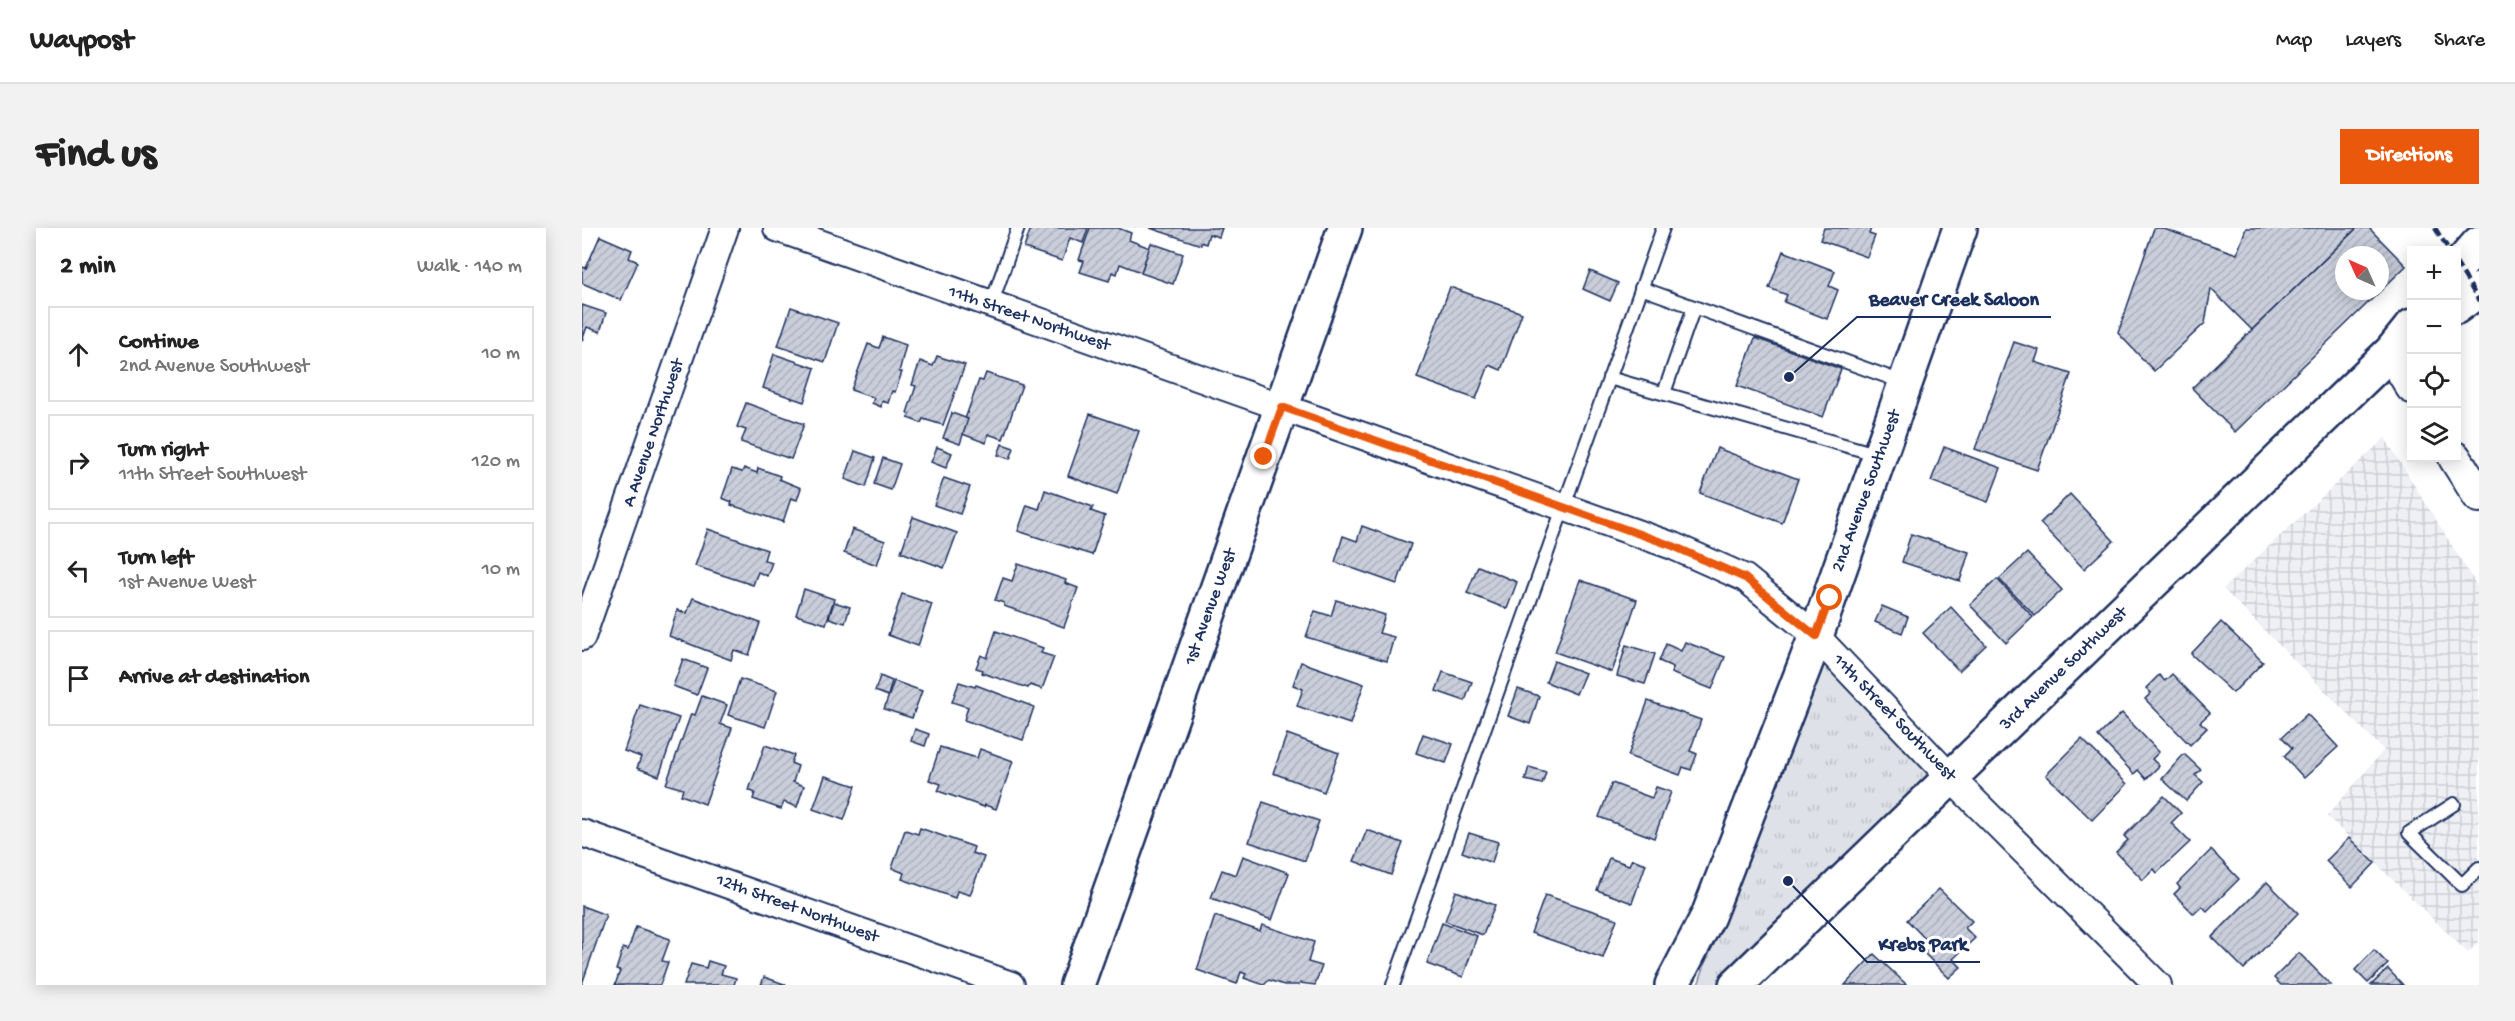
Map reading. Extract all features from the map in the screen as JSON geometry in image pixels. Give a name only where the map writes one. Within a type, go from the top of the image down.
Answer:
[{"type":"main road","name":"1st Avenue West","points":[[1077,985],[1345,228]]},
{"type":"main road","name":"2nd Avenue Southwest","points":[[1672,985],[1708,916],[1816,636],[1960,228]]},
{"type":"main road","points":[[2461,264],[2479,243]]},
{"type":"main road","points":[[2461,303],[2479,290]]},
{"type":"main road","name":"3rd Avenue Southwest","points":[[1736,985],[2401,345]]},
{"type":"street","name":"A Avenue Northwest","points":[[582,637],[726,228]]},
{"type":"street","name":"11th Street Northwest","points":[[777,228],[1282,407]]},
{"type":"street","points":[[2401,345],[2407,368]]},
{"type":"street","name":"11th Street Southwest","points":[[1282,407],[1673,546],[1745,578],[1816,636],[1951,778],[2158,985]]},
{"type":"street","points":[[2458,462],[2479,496]]},
{"type":"street","name":"12th Street Northwest","points":[[582,833],[1011,985]]},
{"type":"lane","points":[[991,305],[1018,228]]},
{"type":"lane","points":[[1393,985],[1663,228]]},
{"type":"lane","points":[[1641,288],[1906,383]]},
{"type":"lane","points":[[1664,393],[1694,307]]},
{"type":"lane","points":[[1609,378],[1880,456]]},
{"type":"lane","points":[[2454,804],[2409,833],[2462,885],[2479,868]]},
{"type":"shaded area","points":[[2385,438],[2479,589],[2479,941],[2468,953],[2327,816],[2384,750],[2223,589]]},
{"type":"green space","points":[[1816,636],[1951,778],[1736,985],[1698,985]]},
{"type":"building","points":[[1031,228],[1088,228],[1083,243],[1070,238],[1062,261],[1024,248]]},
{"type":"building","points":[[1090,228],[1118,228],[1131,233],[1129,240],[1150,248],[1141,272],[1120,264],[1117,274],[1112,272],[1109,281],[1080,272],[1084,261],[1079,260]]},
{"type":"building","points":[[1150,228],[1222,228],[1219,237],[1209,234],[1206,244],[1201,242],[1201,245]]},
{"type":"building","points":[[1824,228],[1871,228],[1869,234],[1875,236],[1867,257],[1820,240]]},
{"type":"building","points":[[2154,228],[2161,228],[2237,254],[2246,228],[2357,228],[2338,246],[2335,246],[2335,249],[2252,330],[2211,289],[2205,323],[2154,371],[2118,333]]},
{"type":"building","points":[[2357,228],[2369,228],[2387,246],[2338,246]]},
{"type":"building","points":[[600,236],[632,250],[629,258],[638,262],[621,300],[582,283],[582,267],[586,268]]},
{"type":"building","points":[[1151,243],[1183,254],[1173,284],[1141,273]]},
{"type":"building","points":[[2335,249],[2335,300],[2371,300],[2235,432],[2192,388]]},
{"type":"building","points":[[2389,249],[2406,266],[2389,283]]},
{"type":"building","points":[[1783,251],[1835,271],[1829,286],[1838,290],[1827,319],[1784,302],[1787,295],[1769,288]]},
{"type":"building","points":[[1590,271],[1618,283],[1610,301],[1583,289]]},
{"type":"building","points":[[1450,287],[1522,313],[1501,370],[1489,365],[1476,399],[1417,378]]},
{"type":"building","points":[[582,305],[606,313],[600,332],[587,327],[582,341]]},
{"type":"building","points":[[791,307],[838,323],[825,362],[778,346]]},
{"type":"building","points":[[883,337],[906,345],[899,372],[902,372],[895,392],[892,391],[888,403],[882,401],[881,407],[872,403],[874,398],[851,390],[868,344],[879,348]]},
{"type":"building","points":[[1755,338],[1841,369],[1823,417],[1737,386]]},
{"type":"building","points":[[2014,342],[2039,350],[2035,362],[2071,374],[2037,470],[1975,449]]},
{"type":"building","points":[[774,354],[815,368],[804,402],[763,388]]},
{"type":"building","points":[[937,356],[965,365],[943,425],[923,419],[921,423],[908,418],[910,414],[907,413],[916,386],[912,385],[920,361],[933,366]]},
{"type":"building","points":[[986,373],[1022,385],[1003,439],[988,434],[986,443],[960,433],[979,380],[983,381]]},
{"type":"building","points":[[746,403],[804,424],[791,459],[741,442],[746,430],[737,427]]},
{"type":"building","points":[[952,413],[968,419],[960,444],[943,438]]},
{"type":"building","points":[[1090,414],[1139,431],[1117,494],[1068,476]]},
{"type":"building","points":[[1002,444],[1014,448],[1010,459],[998,455]]},
{"type":"building","points":[[937,447],[952,453],[946,468],[931,462]]},
{"type":"building","points":[[1944,447],[2001,468],[1988,502],[1931,481]]},
{"type":"building","points":[[1717,448],[1798,479],[1782,523],[1700,493]]},
{"type":"building","points":[[855,451],[875,458],[866,487],[845,479]]},
{"type":"building","points":[[883,458],[900,464],[891,490],[874,484]]},
{"type":"building","points":[[744,468],[757,473],[758,468],[780,476],[779,479],[801,488],[797,500],[791,498],[783,522],[731,505],[732,502],[722,498],[732,469],[742,472]]},
{"type":"building","points":[[944,478],[970,487],[960,514],[934,505]]},
{"type":"building","points":[[1045,490],[1093,507],[1091,511],[1105,516],[1092,555],[1018,531],[1027,505],[1039,509]]},
{"type":"building","points":[[2070,494],[2114,541],[2084,569],[2040,523]]},
{"type":"building","points":[[913,517],[957,533],[944,568],[901,552]]},
{"type":"building","points":[[1362,526],[1411,544],[1397,584],[1335,562],[1343,536],[1357,541]]},
{"type":"building","points":[[708,529],[767,550],[764,560],[772,562],[767,576],[758,572],[753,585],[695,566]]},
{"type":"building","points":[[852,529],[885,541],[877,565],[844,553]]},
{"type":"building","points":[[1911,534],[1969,552],[1960,581],[1902,562]]},
{"type":"building","points":[[2027,553],[2062,590],[2035,616],[1999,579]]},
{"type":"building","points":[[1018,564],[1066,580],[1065,583],[1078,588],[1064,627],[1004,606],[1004,603],[995,600],[1003,578],[1012,581]]},
{"type":"building","points":[[1478,566],[1517,582],[1507,609],[1467,593]]},
{"type":"building","points":[[1997,579],[2033,617],[2006,643],[1970,605]]},
{"type":"building","points":[[1580,580],[1637,600],[1612,672],[1555,652]]},
{"type":"building","points":[[804,589],[834,599],[826,624],[796,615]]},
{"type":"building","points":[[902,594],[932,604],[918,646],[888,635]]},
{"type":"building","points":[[693,598],[760,623],[749,655],[734,650],[731,660],[669,636],[677,610],[687,613]]},
{"type":"building","points":[[1336,600],[1385,615],[1379,633],[1394,637],[1387,661],[1306,637],[1315,611],[1331,616]]},
{"type":"building","points":[[834,602],[850,607],[845,623],[829,618]]},
{"type":"building","points":[[1882,606],[1908,617],[1902,633],[1875,622]]},
{"type":"building","points":[[1951,607],[1986,645],[1959,671],[1923,633]]},
{"type":"building","points":[[2221,622],[2263,662],[2233,693],[2191,654]]},
{"type":"building","points":[[996,631],[1043,648],[1041,653],[1054,657],[1042,689],[1030,685],[1028,688],[982,673],[983,670],[976,668],[981,655],[987,658]]},
{"type":"building","points":[[1685,642],[1725,657],[1712,689],[1671,673],[1673,667],[1659,661],[1666,644],[1681,651]]},
{"type":"building","points":[[1626,645],[1655,654],[1645,684],[1617,676]]},
{"type":"building","points":[[683,659],[707,668],[697,695],[673,686]]},
{"type":"building","points":[[1554,661],[1585,673],[1576,694],[1546,682]]},
{"type":"building","points":[[1301,662],[1364,684],[1350,724],[1297,706],[1303,689],[1293,685]]},
{"type":"building","points":[[1443,672],[1472,682],[1465,701],[1436,691]]},
{"type":"building","points":[[2172,674],[2210,713],[2200,722],[2207,728],[2190,745],[2145,699],[2151,693],[2146,688],[2159,675],[2165,681]]},
{"type":"building","points":[[880,676],[892,681],[888,696],[875,691]]},
{"type":"building","points":[[740,679],[777,691],[765,727],[728,715]]},
{"type":"building","points":[[894,681],[922,691],[912,718],[884,709]]},
{"type":"building","points":[[959,682],[975,687],[976,685],[1034,707],[1023,740],[964,720],[968,707],[952,702]]},
{"type":"building","points":[[1518,689],[1539,696],[1530,724],[1508,716]]},
{"type":"building","points":[[702,696],[727,705],[720,724],[732,728],[705,804],[681,795],[683,789],[666,784],[691,714],[695,715]]},
{"type":"building","points":[[1648,701],[1701,720],[1690,751],[1697,754],[1691,770],[1683,767],[1680,775],[1628,756]]},
{"type":"building","points":[[640,705],[679,718],[659,776],[637,768],[641,757],[624,751]]},
{"type":"building","points":[[2122,713],[2159,752],[2152,759],[2159,766],[2146,779],[2138,770],[2134,774],[2098,736]]},
{"type":"building","points":[[2307,714],[2338,747],[2304,778],[2284,756],[2292,748],[2282,737]]},
{"type":"building","points":[[915,729],[929,734],[925,746],[911,741]]},
{"type":"building","points":[[1287,734],[1339,753],[1324,792],[1273,773]]},
{"type":"building","points":[[1423,734],[1453,744],[1446,763],[1416,753]]},
{"type":"building","points":[[2082,739],[2127,784],[2092,820],[2046,775]]},
{"type":"building","points":[[765,745],[794,755],[791,763],[798,766],[793,782],[804,786],[797,807],[784,802],[781,809],[753,799],[755,793],[749,790]]},
{"type":"building","points":[[940,747],[977,758],[980,749],[1013,761],[996,809],[938,791],[941,784],[929,780]]},
{"type":"building","points":[[2184,754],[2201,770],[2195,775],[2203,782],[2186,801],[2162,779]]},
{"type":"building","points":[[1529,767],[1546,772],[1542,784],[1525,780]]},
{"type":"building","points":[[825,776],[856,786],[844,820],[813,809]]},
{"type":"building","points":[[1612,783],[1652,798],[1656,787],[1671,792],[1654,838],[1599,817]]},
{"type":"building","points":[[2164,796],[2181,813],[2171,823],[2190,842],[2157,873],[2154,869],[2143,880],[2116,852],[2128,840],[2124,836]]},
{"type":"building","points":[[1263,802],[1319,821],[1305,861],[1249,842]]},
{"type":"building","points":[[920,828],[974,847],[972,853],[984,857],[970,895],[957,891],[955,898],[902,879],[904,873],[892,868],[905,830],[918,834]]},
{"type":"building","points":[[1367,830],[1403,843],[1391,875],[1354,861]]},
{"type":"building","points":[[1469,833],[1498,842],[1492,863],[1462,852]]},
{"type":"building","points":[[2349,838],[2375,863],[2352,887],[2326,861]]},
{"type":"building","points":[[2211,850],[2239,879],[2207,911],[2202,906],[2194,914],[2174,894],[2180,888],[2177,884]]},
{"type":"building","points":[[1243,856],[1289,873],[1272,920],[1211,898],[1222,870],[1236,875]]},
{"type":"building","points":[[1609,858],[1629,865],[1632,859],[1646,864],[1632,903],[1597,890]]},
{"type":"building","points":[[2267,882],[2298,913],[2244,969],[2212,937]]},
{"type":"building","points":[[1939,889],[1972,921],[1965,928],[1975,938],[1953,959],[1961,967],[1949,978],[1924,953],[1932,946],[1907,920]]},
{"type":"building","points":[[1456,891],[1495,905],[1483,935],[1445,921]]},
{"type":"building","points":[[1545,895],[1617,919],[1603,958],[1531,933]]},
{"type":"building","points":[[582,906],[606,915],[582,984]]},
{"type":"building","points":[[1215,916],[1260,931],[1262,925],[1314,942],[1308,962],[1322,966],[1315,985],[1300,983],[1299,985],[1284,985],[1269,980],[1264,985],[1244,978],[1246,974],[1241,972],[1237,984],[1197,970]]},
{"type":"building","points":[[1442,923],[1477,936],[1463,977],[1427,964]]},
{"type":"building","points":[[636,927],[670,939],[662,961],[668,962],[660,985],[615,985],[620,971],[616,970],[623,948],[628,950]]},
{"type":"building","points":[[2374,950],[2388,964],[2368,983],[2355,970]]},
{"type":"building","points":[[2299,953],[2331,985],[2281,985],[2274,978]]},
{"type":"building","points":[[1874,954],[1907,985],[1845,985]]},
{"type":"building","points":[[708,961],[724,966],[721,974],[736,978],[734,985],[684,985],[691,964],[706,968]]},
{"type":"building","points":[[2388,969],[2403,985],[2371,985]]},
{"type":"building","points":[[764,977],[787,985],[761,985]]},
{"type":"railway","points":[[2435,228],[2446,246]]},
{"type":"railway","points":[[2461,270],[2479,301]]},
{"type":"place","name":"Beaver Creek Saloon","points":[[1789,377]]},
{"type":"place","name":"Krebs Park","points":[[1788,881]]},
{"type":"route","points":[[1264,457],[1282,407],[1673,546],[1745,578],[1816,636],[1830,598]]}]
